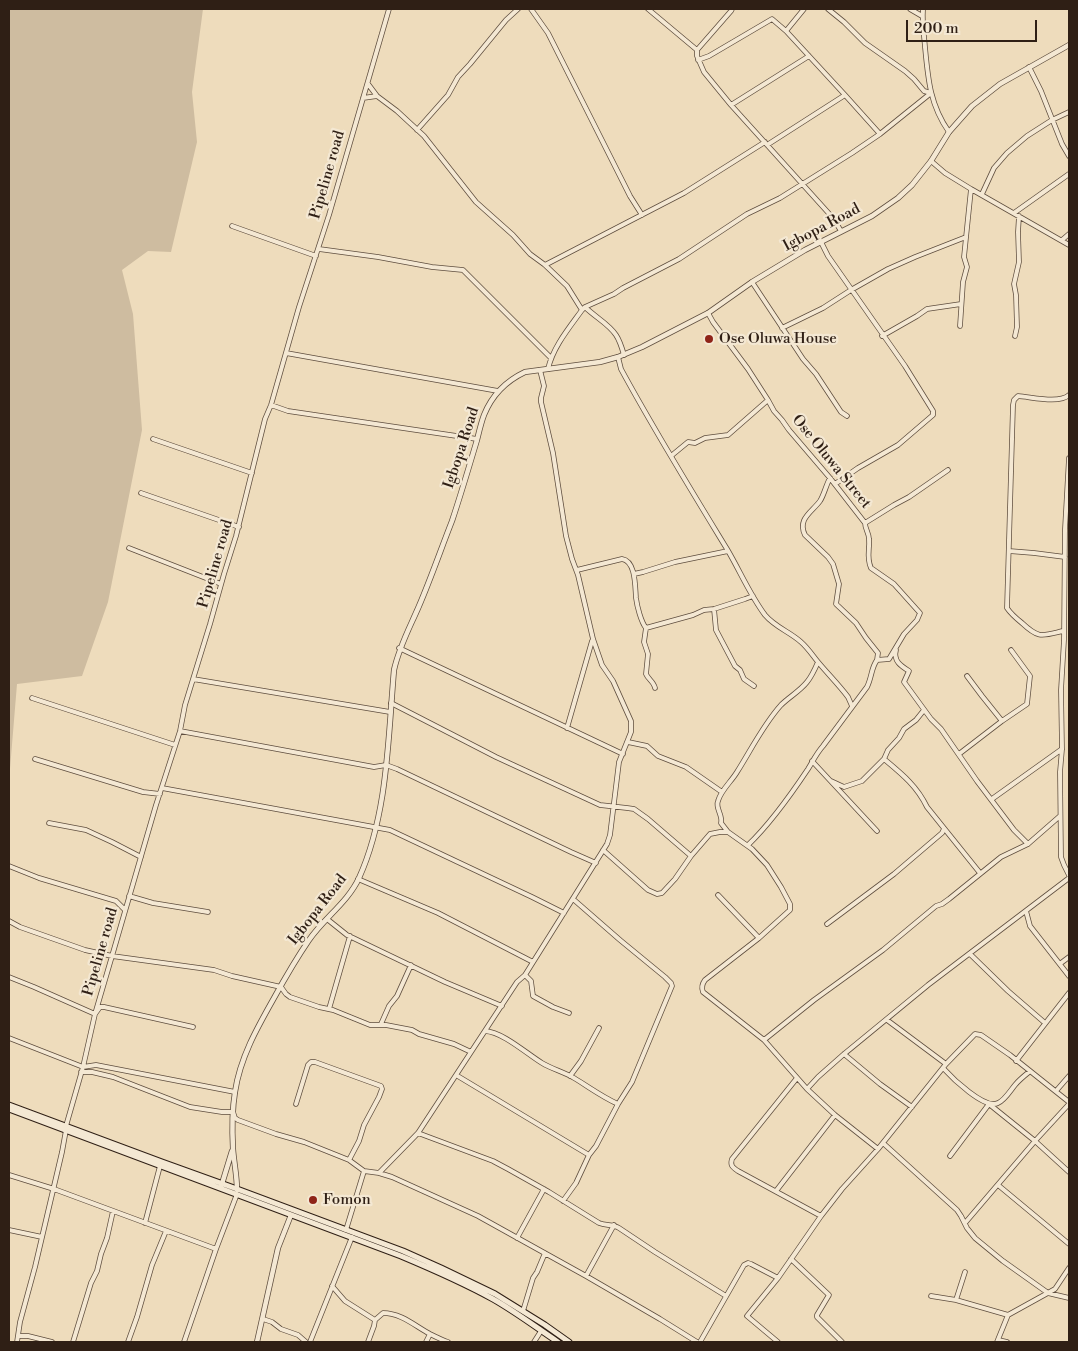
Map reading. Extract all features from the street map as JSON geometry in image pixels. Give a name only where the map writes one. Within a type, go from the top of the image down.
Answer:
[{"type":"main road","points":[[9,1105],[160,1166],[237,1191],[403,1251],[495,1294],[569,1342]]},
{"type":"main road","points":[[9,1109],[66,1128],[221,1186]]},
{"type":"main road","points":[[237,1191],[291,1215],[439,1272],[481,1293],[520,1316],[558,1342]]},
{"type":"street","name":"Pipeline road","points":[[17,1342],[20,1322],[54,1189],[66,1128],[95,1014],[180,731],[185,705],[238,527],[265,418],[271,405],[299,307],[319,249],[389,9]]},
{"type":"street","points":[[418,130],[448,95],[458,77],[506,20],[518,9]]},
{"type":"street","points":[[531,9],[548,32],[630,196],[642,215]]},
{"type":"street","points":[[648,9],[697,50]]},
{"type":"street","points":[[786,31],[804,9]]},
{"type":"street","points":[[828,9],[865,43],[905,71],[924,91],[931,93]]},
{"type":"street","points":[[910,9],[922,16]]},
{"type":"street","points":[[923,9],[922,16],[931,93],[940,118],[949,132]]},
{"type":"street","points":[[731,10],[697,50],[698,60],[704,72],[731,105],[802,183],[832,218],[840,231]]},
{"type":"street","points":[[698,60],[709,56],[772,19],[786,31],[880,134]]},
{"type":"street","name":"Igbopa Road","points":[[233,1148],[235,1092],[242,1061],[261,1022],[298,957],[308,942],[349,895],[370,850],[377,827],[386,765],[394,670],[399,648],[418,608],[449,527],[484,415],[494,396],[504,385],[525,372],[600,362],[642,347],[708,313],[752,282],[840,231],[872,216],[898,198],[918,177],[931,161],[949,132],[966,112],[991,90],[1069,45]]},
{"type":"street","points":[[731,105],[809,56]]},
{"type":"street","points":[[1029,67],[1069,156]]},
{"type":"street","points":[[368,84],[377,96],[418,130],[429,142],[476,202],[513,235],[530,254],[567,286],[584,309],[616,334],[624,354]]},
{"type":"street","points":[[548,369],[551,358],[565,333],[584,309],[679,259],[747,214],[780,198],[880,134],[931,93]]},
{"type":"street","points":[[545,265],[684,193],[845,95]]},
{"type":"street","points":[[363,98],[377,96]]},
{"type":"street","points":[[982,194],[994,168],[1001,158],[1027,136],[1069,112]]},
{"type":"street","points":[[931,161],[971,189],[1069,245]]},
{"type":"street","points":[[1014,213],[1069,174]]},
{"type":"street","points":[[960,326],[963,282],[967,267],[964,257],[971,189]]},
{"type":"street","points":[[1015,336],[1017,327],[1014,284],[1019,262],[1019,216]]},
{"type":"street","points":[[232,226],[316,256]]},
{"type":"street","points":[[1062,240],[1069,234]]},
{"type":"street","points":[[782,328],[823,308],[851,290],[915,256],[966,237]]},
{"type":"street","points":[[821,242],[828,256],[914,381],[934,415],[898,445],[835,484]]},
{"type":"street","points":[[319,249],[432,267],[463,270],[551,358]]},
{"type":"street","points":[[752,282],[840,412],[847,416]]},
{"type":"street","points":[[882,336],[926,309],[961,304]]},
{"type":"street","name":"Ose Oluwa Street","points":[[708,313],[788,430],[835,484],[865,523],[869,537],[868,552],[870,565],[894,584],[920,613],[896,648]]},
{"type":"street","points":[[286,354],[498,391]]},
{"type":"street","points":[[618,357],[625,376],[700,507],[766,616],[770,621],[792,634],[804,644],[848,697],[852,706]]},
{"type":"street","points":[[379,1173],[418,1133],[518,982],[525,975],[596,863],[610,835],[619,762],[631,732],[631,721],[613,681],[602,665],[593,639],[577,570],[566,536],[552,448],[541,402],[544,386],[540,370]]},
{"type":"street","points":[[1063,631],[1047,635],[1033,634],[1007,608],[1014,400],[1018,396],[1056,400],[1065,399],[1069,395]]},
{"type":"street","points":[[672,456],[688,442],[695,443],[705,438],[728,435],[768,400]]},
{"type":"street","points":[[271,405],[288,411],[477,440]]},
{"type":"street","points":[[153,439],[252,473]]},
{"type":"street","points":[[807,1090],[818,1077],[844,1054],[928,984],[970,954],[1069,876],[1060,856],[1060,772],[1062,749],[1061,690],[1067,640],[1063,631],[1066,557],[1065,529],[1069,458]]},
{"type":"street","points":[[865,523],[905,500],[948,470]]},
{"type":"street","points":[[748,845],[776,815],[816,754],[870,681],[874,664],[877,660],[878,653],[856,623],[836,604],[839,584],[833,564],[803,532],[804,521],[812,508],[820,500],[830,478]]},
{"type":"street","points":[[141,493],[238,527]]},
{"type":"street","points":[[129,548],[221,584]]},
{"type":"street","points":[[634,574],[675,562],[728,551]]},
{"type":"street","points":[[1009,551],[1066,557]]},
{"type":"street","points":[[577,570],[622,559],[626,559],[629,562],[634,574],[636,600],[642,622],[646,628],[644,642],[648,654],[646,674],[655,688]]},
{"type":"street","points":[[646,628],[753,596]]},
{"type":"street","points":[[714,609],[716,630],[744,679],[754,686]]},
{"type":"street","points":[[567,728],[593,639]]},
{"type":"street","points":[[399,648],[623,754]]},
{"type":"street","points":[[877,660],[889,659],[896,648]]},
{"type":"street","points":[[896,648],[895,657],[900,666],[909,670],[904,682],[906,686],[939,726],[1014,830],[1028,844]]},
{"type":"street","points":[[959,754],[1027,704],[1030,676],[1012,650]]},
{"type":"street","points":[[818,662],[812,676],[772,717],[736,775],[722,792],[717,805],[722,819],[722,826],[748,845],[767,865],[781,887],[790,910],[759,938],[705,980],[701,988],[703,992],[764,1040],[807,1090],[835,1115],[878,1148]]},
{"type":"street","points":[[967,676],[1002,721]]},
{"type":"street","points":[[193,679],[390,712]]},
{"type":"street","points":[[32,698],[175,745]]},
{"type":"street","points":[[391,703],[496,757],[600,805],[634,810],[648,819],[691,856]]},
{"type":"street","points":[[831,781],[844,787],[862,781],[884,759],[888,750],[904,729],[916,720],[924,710]]},
{"type":"street","points":[[180,731],[374,767],[386,765],[596,863]]},
{"type":"street","points":[[628,742],[647,746],[658,756],[686,767],[722,792]]},
{"type":"street","points":[[992,799],[1062,749]]},
{"type":"street","points":[[35,759],[143,792],[160,794]]},
{"type":"street","points":[[884,759],[907,778],[922,796],[927,807],[944,830],[980,874]]},
{"type":"street","points":[[812,761],[877,831]]},
{"type":"street","points":[[162,788],[390,830],[564,913]]},
{"type":"street","points":[[764,1040],[814,1000],[883,950],[936,906],[949,899],[1001,857],[1028,844],[1060,816]]},
{"type":"street","points":[[48,823],[86,830],[141,857]]},
{"type":"street","points":[[827,924],[894,874],[944,830]]},
{"type":"street","points":[[603,850],[648,890],[656,894],[662,893],[675,879],[710,834],[728,832]]},
{"type":"street","points":[[9,866],[39,878],[116,901],[125,910]]},
{"type":"street","points":[[358,879],[438,913],[533,962]]},
{"type":"street","points":[[718,895],[759,938]]},
{"type":"street","points":[[129,896],[153,903],[208,912]]},
{"type":"street","points":[[564,1201],[576,1183],[589,1155],[596,1146],[634,1077],[672,986],[665,977],[573,899]]},
{"type":"street","points":[[1026,911],[1030,926],[1061,963],[1069,976]]},
{"type":"street","points":[[327,919],[350,936],[445,982],[502,1006]]},
{"type":"street","points":[[9,921],[20,927],[85,950],[112,956],[214,970],[281,987],[290,997],[341,1013],[370,1025],[381,1024],[412,1030],[419,1034],[454,1044],[471,1052]]},
{"type":"street","points":[[329,1009],[350,936]]},
{"type":"street","points":[[970,954],[1045,1024]]},
{"type":"street","points":[[1061,963],[1069,957]]},
{"type":"street","points":[[381,1024],[389,1006],[397,996],[411,965]]},
{"type":"street","points":[[525,975],[531,981],[533,996],[569,1013]]},
{"type":"street","points":[[9,977],[95,1014],[100,1007],[193,1028]]},
{"type":"street","points":[[1016,1061],[1069,993]]},
{"type":"street","points":[[886,1020],[945,1066],[972,1094],[988,1104],[1069,1172]]},
{"type":"street","points":[[570,1076],[581,1062],[599,1028]]},
{"type":"street","points":[[485,1031],[493,1032],[523,1048],[546,1066],[570,1076],[601,1096],[618,1104]]},
{"type":"street","points":[[778,1342],[747,1316],[778,1278],[842,1189],[883,1143],[945,1066],[975,1034],[981,1035],[1056,1091],[1069,1103],[1034,1141],[965,1223]]},
{"type":"street","points":[[9,1038],[82,1070],[119,1079],[190,1107],[233,1112],[238,1120],[304,1142],[349,1160],[364,1171],[392,1177],[478,1216],[699,1342],[744,1265],[748,1263],[778,1278]]},
{"type":"street","points":[[844,1054],[880,1084],[912,1107]]},
{"type":"street","points":[[296,1104],[308,1065],[311,1062],[381,1086],[382,1089],[379,1097],[364,1125],[349,1160]]},
{"type":"street","points":[[82,1070],[96,1065],[235,1092]]},
{"type":"street","points":[[988,1104],[1000,1102],[1029,1072]]},
{"type":"street","points":[[456,1075],[589,1155]]},
{"type":"street","points":[[1056,1091],[1069,1076]]},
{"type":"street","points":[[797,1078],[743,1144],[730,1163],[738,1171],[821,1216]]},
{"type":"street","points":[[950,1156],[988,1104]]},
{"type":"street","points":[[776,1191],[835,1115]]},
{"type":"street","points":[[418,1133],[493,1161],[544,1189],[599,1223],[605,1226],[614,1225],[726,1296]]},
{"type":"street","points":[[883,1143],[957,1210],[967,1228],[1003,1261],[1048,1293],[1069,1298]]},
{"type":"street","points":[[221,1186],[233,1148]]},
{"type":"street","points":[[184,1342],[237,1191],[233,1148]]},
{"type":"street","points":[[144,1223],[160,1166]]},
{"type":"street","points":[[346,1230],[364,1171]]},
{"type":"street","points":[[9,1175],[54,1189],[216,1249]]},
{"type":"street","points":[[998,1185],[1069,1244]]},
{"type":"street","points":[[516,1238],[544,1189]]},
{"type":"street","points":[[72,1342],[89,1287],[97,1271],[113,1211]]},
{"type":"street","points":[[257,1342],[278,1248],[291,1215]]},
{"type":"street","points":[[586,1276],[614,1225]]},
{"type":"street","points":[[9,1230],[42,1237]]},
{"type":"street","points":[[128,1342],[152,1265],[166,1231]]},
{"type":"street","points":[[310,1342],[352,1237]]},
{"type":"street","points":[[523,1311],[534,1278],[545,1254]]},
{"type":"street","points":[[791,1259],[829,1294],[817,1317],[842,1342]]},
{"type":"street","points":[[1007,1342],[997,1341],[1008,1315],[1048,1293],[1057,1286],[1069,1268]]},
{"type":"street","points":[[956,1300],[965,1272]]},
{"type":"street","points":[[332,1286],[345,1301],[374,1320]]},
{"type":"street","points":[[931,1296],[956,1300],[1008,1315]]},
{"type":"street","points":[[368,1342],[374,1320],[381,1314],[387,1313],[410,1321],[430,1334],[448,1342]]},
{"type":"street","points":[[262,1319],[298,1335],[306,1342]]},
{"type":"street","points":[[534,1342],[541,1331]]},
{"type":"street","points":[[426,1342],[430,1334]]},
{"type":"street","points":[[18,1336],[28,1336],[52,1342]]},
{"type":"shaded area","points":[[9,9],[203,9],[192,92],[197,142],[171,252],[148,251],[122,270],[133,314],[142,430],[108,602],[82,676],[17,684],[9,781]]},
{"type":"place","name":"Ose Oluwa House","points":[[709,339]]},
{"type":"place","name":"Fomon","points":[[313,1200]]}]
